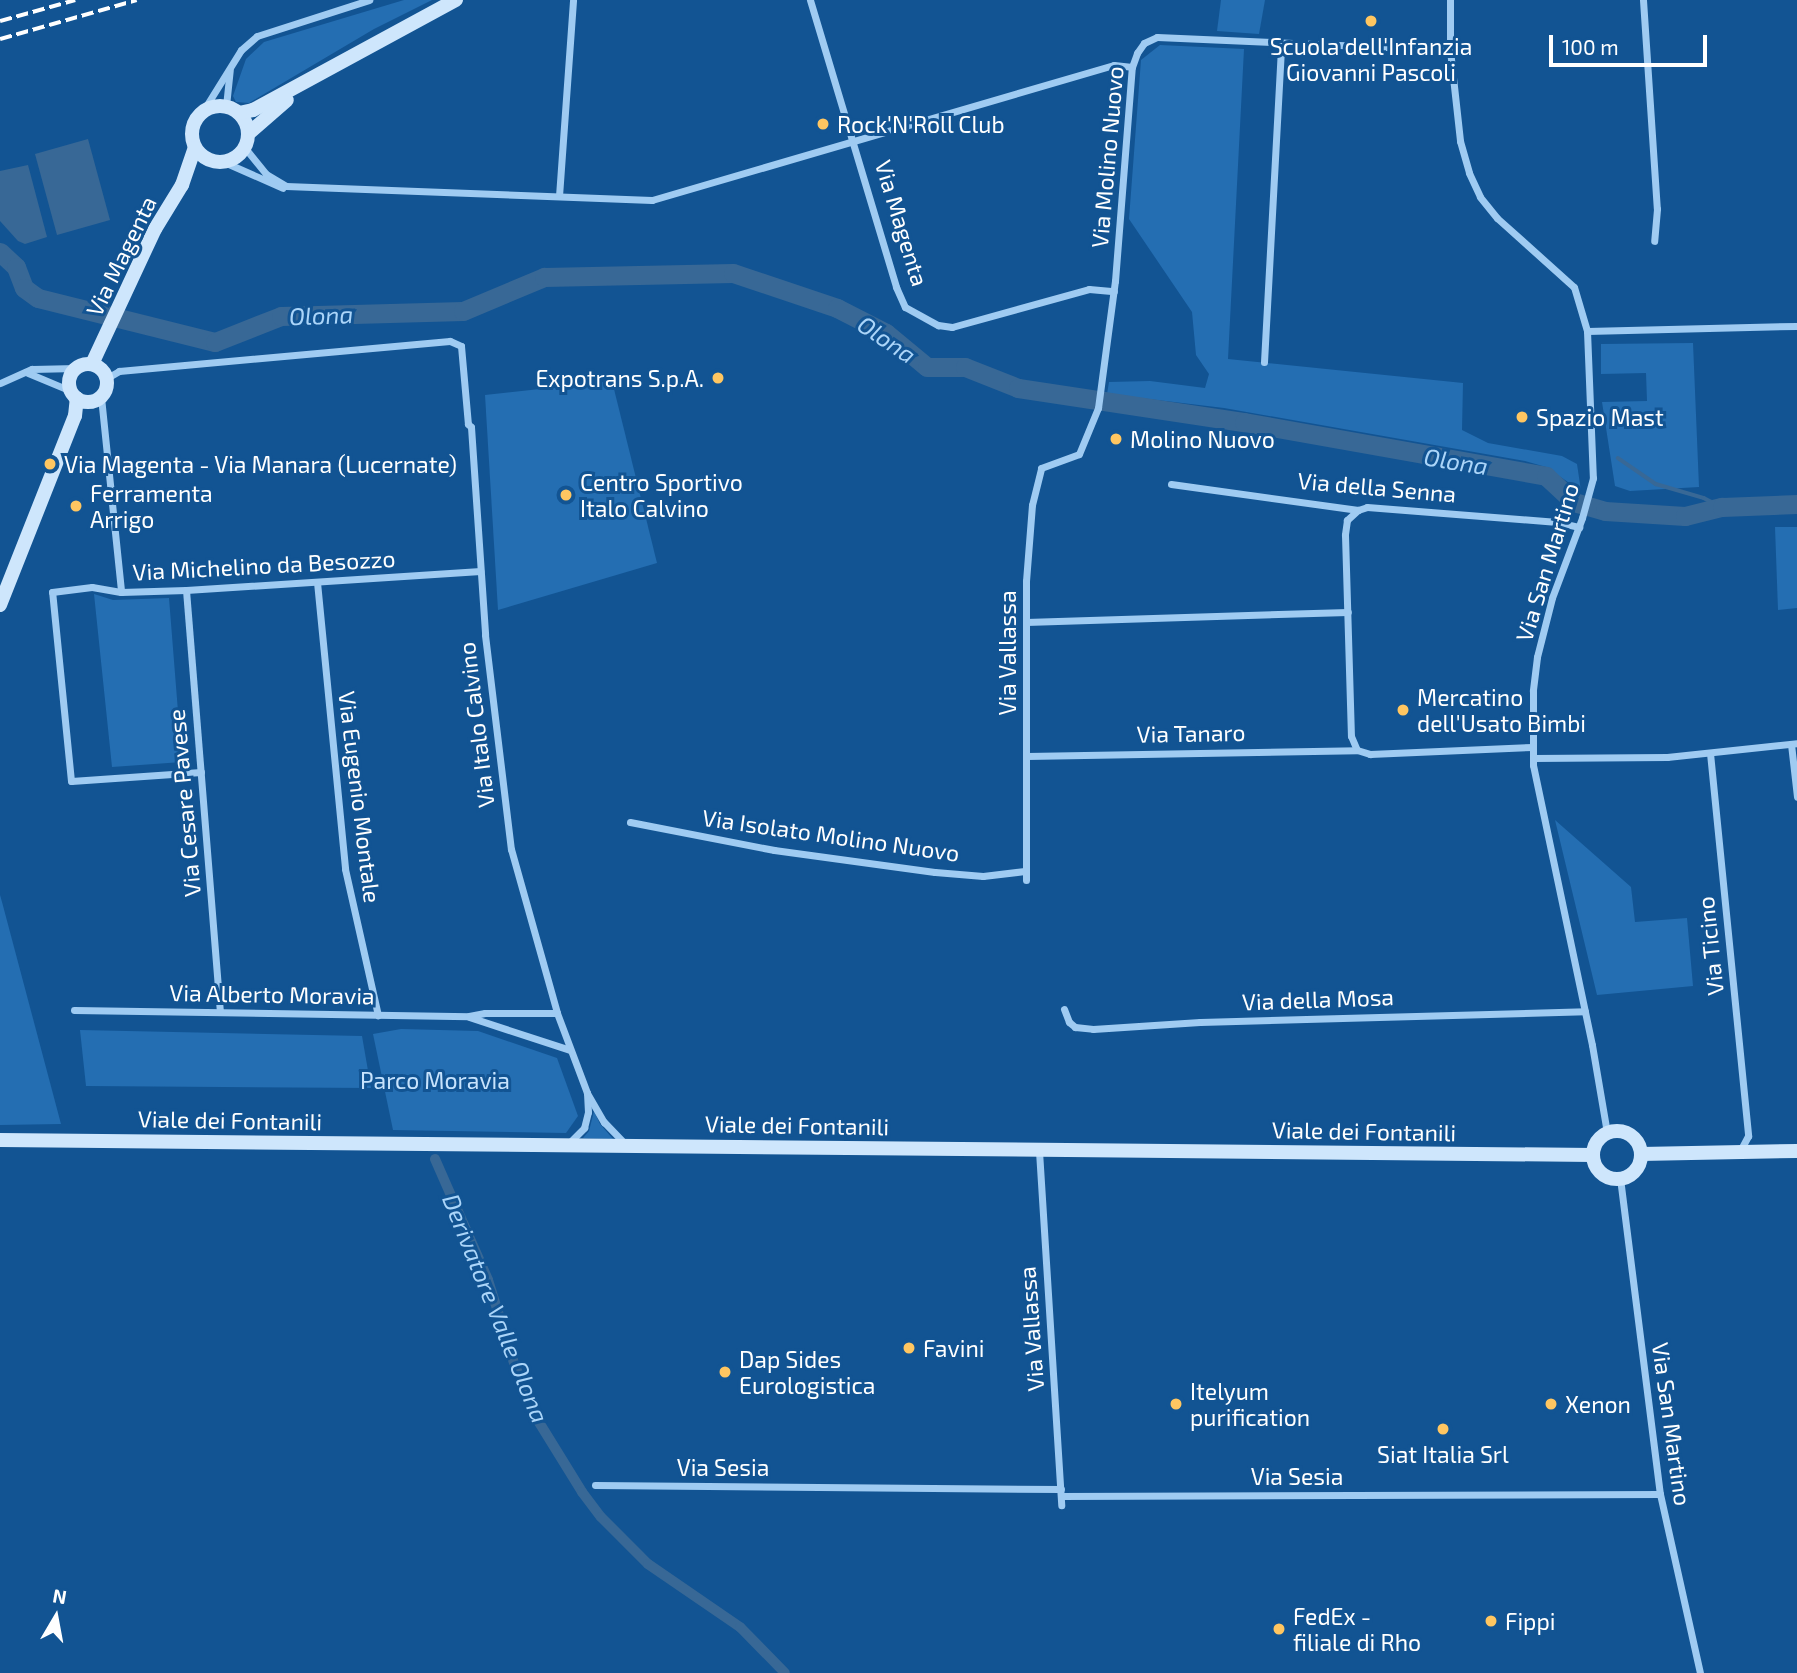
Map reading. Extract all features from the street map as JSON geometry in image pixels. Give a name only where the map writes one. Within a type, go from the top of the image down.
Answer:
[{"type":"main road","points":[[312,79],[247,141],[235,159],[217,162],[195,148],[192,128],[203,111],[226,106],[239,113],[253,110],[456,0]]},
{"type":"main road","points":[[239,113],[247,141]]},
{"type":"main road","name":"Via Magenta","points":[[85,397],[106,390],[100,370],[103,347],[155,229],[182,185],[195,148]]},
{"type":"main road","name":"Via Magenta","points":[[182,185],[217,162]]},
{"type":"main road","points":[[0,606],[75,416],[85,397],[70,377],[76,368],[100,370]]},
{"type":"main road","points":[[1620,1131],[1632,1137],[1641,1154],[1636,1169],[1620,1178],[1601,1172],[1593,1154],[1599,1139],[1608,1133],[1620,1131]]},
{"type":"main road","name":"Viale dei Fontanili","points":[[0,1140],[1593,1154]]},
{"type":"main road","points":[[1641,1154],[1797,1150]]},
{"type":"street","points":[[203,111],[241,50],[257,36],[369,0]]},
{"type":"street","points":[[559,196],[573,0]]},
{"type":"street","name":"Via Magenta","points":[[810,0],[899,296],[905,307],[920,317],[945,327],[959,326],[1089,289],[1114,291]]},
{"type":"street","name":"Via San Martino","points":[[1450,0],[1450,50],[1460,141],[1469,173],[1480,197],[1497,218],[1574,287],[1587,331],[1593,463],[1590,494],[1552,598],[1537,657],[1533,758],[1546,837],[1585,1011],[1608,1133]]},
{"type":"street","points":[[1643,0],[1657,209],[1654,241]]},
{"type":"street","name":"Via Molino Nuovo","points":[[1079,454],[1098,408],[1101,390],[1114,291],[1132,67],[1140,47],[1157,37],[1450,50]]},
{"type":"street","points":[[1264,362],[1281,43]]},
{"type":"street","name":"Via Magenta","points":[[217,162],[286,190],[300,188],[659,199],[1114,65],[1132,67]]},
{"type":"street","points":[[226,106],[230,69]]},
{"type":"street","name":"Via Magenta","points":[[247,141],[266,174],[276,182],[300,188]]},
{"type":"street","points":[[1587,331],[1797,326]]},
{"type":"street","name":"Via Italo Calvino","points":[[100,370],[119,371],[450,341],[458,343],[462,349],[468,424],[471,426],[485,635],[511,849],[557,1013],[587,1093],[604,1122],[627,1146]]},
{"type":"street","points":[[0,383],[42,368],[76,368]]},
{"type":"street","points":[[28,373],[85,397],[121,592]]},
{"type":"street","name":"Via Vallassa","points":[[1026,880],[1028,540],[1039,472],[1044,465],[1079,454]]},
{"type":"street","name":"Via della Senna","points":[[1171,484],[1357,510],[1367,508],[1557,522],[1578,527]]},
{"type":"street","points":[[1356,750],[1352,736],[1346,527],[1357,510]]},
{"type":"street","name":"Via Michelino da Besozzo","points":[[201,772],[71,781],[52,592],[57,589],[92,587],[121,592],[186,590],[480,571]]},
{"type":"street","name":"Via Eugenio Montale","points":[[317,582],[345,869],[378,1015]]},
{"type":"street","name":"Via Cesare Pavese","points":[[186,590],[220,1012]]},
{"type":"street","points":[[1026,622],[1348,612]]},
{"type":"street","points":[[1533,758],[1667,757],[1794,743],[1797,797]]},
{"type":"street","name":"Via Tanaro","points":[[1027,755],[1356,750],[1370,754],[1533,747]]},
{"type":"street","name":"Via Ticino","points":[[1710,753],[1748,1136]]},
{"type":"street","name":"Via Isolato Molino Nuovo","points":[[631,822],[774,850],[934,873],[983,876],[1026,871]]},
{"type":"street","name":"Via della Mosa","points":[[1064,1009],[1066,1017],[1075,1027],[1093,1029],[1200,1022],[1585,1011]]},
{"type":"street","name":"Via Alberto Moravia","points":[[74,1010],[469,1016],[485,1013],[557,1013]]},
{"type":"street","name":"Via Alberto Moravia","points":[[469,1016],[570,1049]]},
{"type":"street","points":[[566,1146],[584,1128],[588,1112],[587,1093]]},
{"type":"street","points":[[1738,1153],[1748,1136],[1763,1152]]},
{"type":"street","name":"Via Vallassa","points":[[1040,1151],[1061,1496]]},
{"type":"street","name":"Via San Martino","points":[[1620,1178],[1660,1494],[1700,1673]]},
{"type":"street","name":"Via Sesia","points":[[595,1485],[1061,1496],[1660,1494]]},
{"type":"green space","points":[[404,0],[432,0],[374,29],[249,103],[236,102],[233,96],[246,59],[264,42]]},
{"type":"green space","points":[[1221,0],[1265,0],[1259,34],[1217,31]]},
{"type":"green space","points":[[1160,45],[1244,49],[1228,359],[1463,383],[1462,430],[1488,443],[1562,456],[1577,464],[1581,491],[1546,467],[1525,461],[1224,408],[1107,394],[1109,382],[1150,381],[1205,388],[1209,374],[1196,355],[1192,312],[1129,219],[1141,60]]},
{"type":"green space","points":[[1693,343],[1699,487],[1630,491],[1615,486],[1602,402],[1647,401],[1646,373],[1601,374],[1601,344]]},
{"type":"green space","name":"Centro Sportivo Italo Calvino","points":[[612,381],[657,563],[498,610],[485,395]]},
{"type":"green space","points":[[1775,527],[1797,527],[1797,608],[1778,610]]},
{"type":"green space","points":[[94,594],[113,600],[169,598],[182,762],[112,767]]},
{"type":"green space","points":[[1555,820],[1631,887],[1635,922],[1687,918],[1693,986],[1597,995]]},
{"type":"green space","points":[[0,895],[2,902],[61,1124],[0,1125]]},
{"type":"green space","name":"Parco Moravia","points":[[401,1029],[478,1031],[557,1058],[578,1116],[566,1133],[393,1130],[373,1034]]},
{"type":"green space","points":[[80,1030],[362,1036],[371,1088],[86,1086]]},
{"type":"green space","points":[[594,1111],[600,1124],[613,1139],[583,1138],[589,1131]]},
{"type":"shaded area","points":[[88,139],[110,220],[57,235],[35,154]]},
{"type":"shaded area","points":[[28,165],[47,237],[25,244],[18,241],[0,221],[0,171]]},
{"type":"waterway","name":"Olona","points":[[0,252],[16,267],[24,288],[38,298],[215,342],[281,316],[463,311],[544,277],[733,273],[837,308],[886,333],[927,367],[965,367],[1018,388],[1244,422],[1546,476],[1574,502],[1605,511],[1685,516],[1722,507],[1797,504]]},
{"type":"waterway","points":[[1618,458],[1656,484],[1704,498],[1722,507]]},
{"type":"waterway","name":"Derivatore Valle Olona","points":[[435,1159],[488,1280],[515,1366],[537,1419],[582,1492],[601,1517],[648,1564],[740,1627],[785,1673]]},
{"type":"railway","points":[[0,21],[75,0]]},
{"type":"railway","points":[[0,39],[137,0]]},
{"type":"place","name":"Scuola dell'Infanzia Giovanni Pascoli","points":[[1371,21]]},
{"type":"place","name":"Rock'N'Roll Club","points":[[823,124]]},
{"type":"place","name":"Expotrans S.p.A.","points":[[718,378]]},
{"type":"place","name":"Spazio Mast","points":[[1522,417]]},
{"type":"place","name":"Molino Nuovo","points":[[1116,439]]},
{"type":"place","name":"Via Magenta - Via Manara (Lucernate)","points":[[50,464]]},
{"type":"place","name":"Centro Sportivo Italo Calvino","points":[[566,495]]},
{"type":"place","name":"Ferramenta Arrigo","points":[[76,506]]},
{"type":"place","name":"Mercatino dell'Usato Bimbi","points":[[1403,710]]},
{"type":"place","name":"Favini","points":[[909,1348]]},
{"type":"place","name":"Dap Sides Eurologistica","points":[[725,1372]]},
{"type":"place","name":"Itelyum purification","points":[[1176,1404]]},
{"type":"place","name":"Xenon","points":[[1551,1404]]},
{"type":"place","name":"Siat Italia Srl","points":[[1443,1429]]},
{"type":"place","name":"Fippi","points":[[1491,1621]]},
{"type":"place","name":"FedEx - filiale di Rho","points":[[1279,1629]]}]
